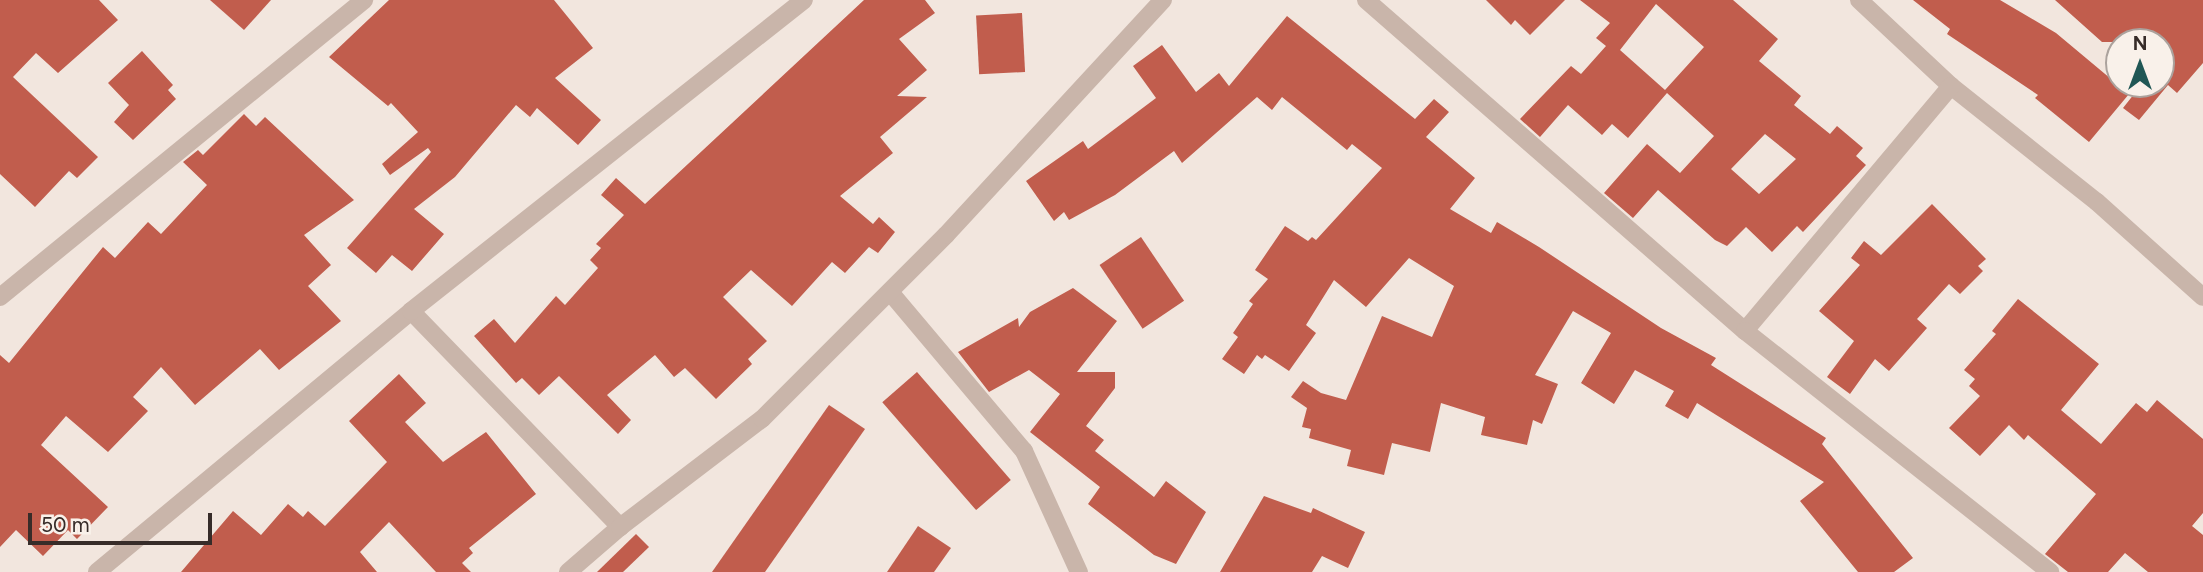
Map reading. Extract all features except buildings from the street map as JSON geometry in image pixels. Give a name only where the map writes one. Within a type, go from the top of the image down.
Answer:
[{"type":"street","points":[[0,297],[364,0]]},
{"type":"street","points":[[97,572],[411,312],[804,0]]},
{"type":"street","points":[[568,572],[620,527],[762,419],[890,292],[1163,0]]},
{"type":"street","points":[[1366,0],[1745,331],[2050,572]]},
{"type":"street","points":[[1859,0],[1951,86],[2097,202],[2203,298]]},
{"type":"street","points":[[1745,331],[1951,86]]},
{"type":"street","points":[[890,292],[1024,451],[1079,572]]},
{"type":"street","points":[[411,312],[620,527]]}]
